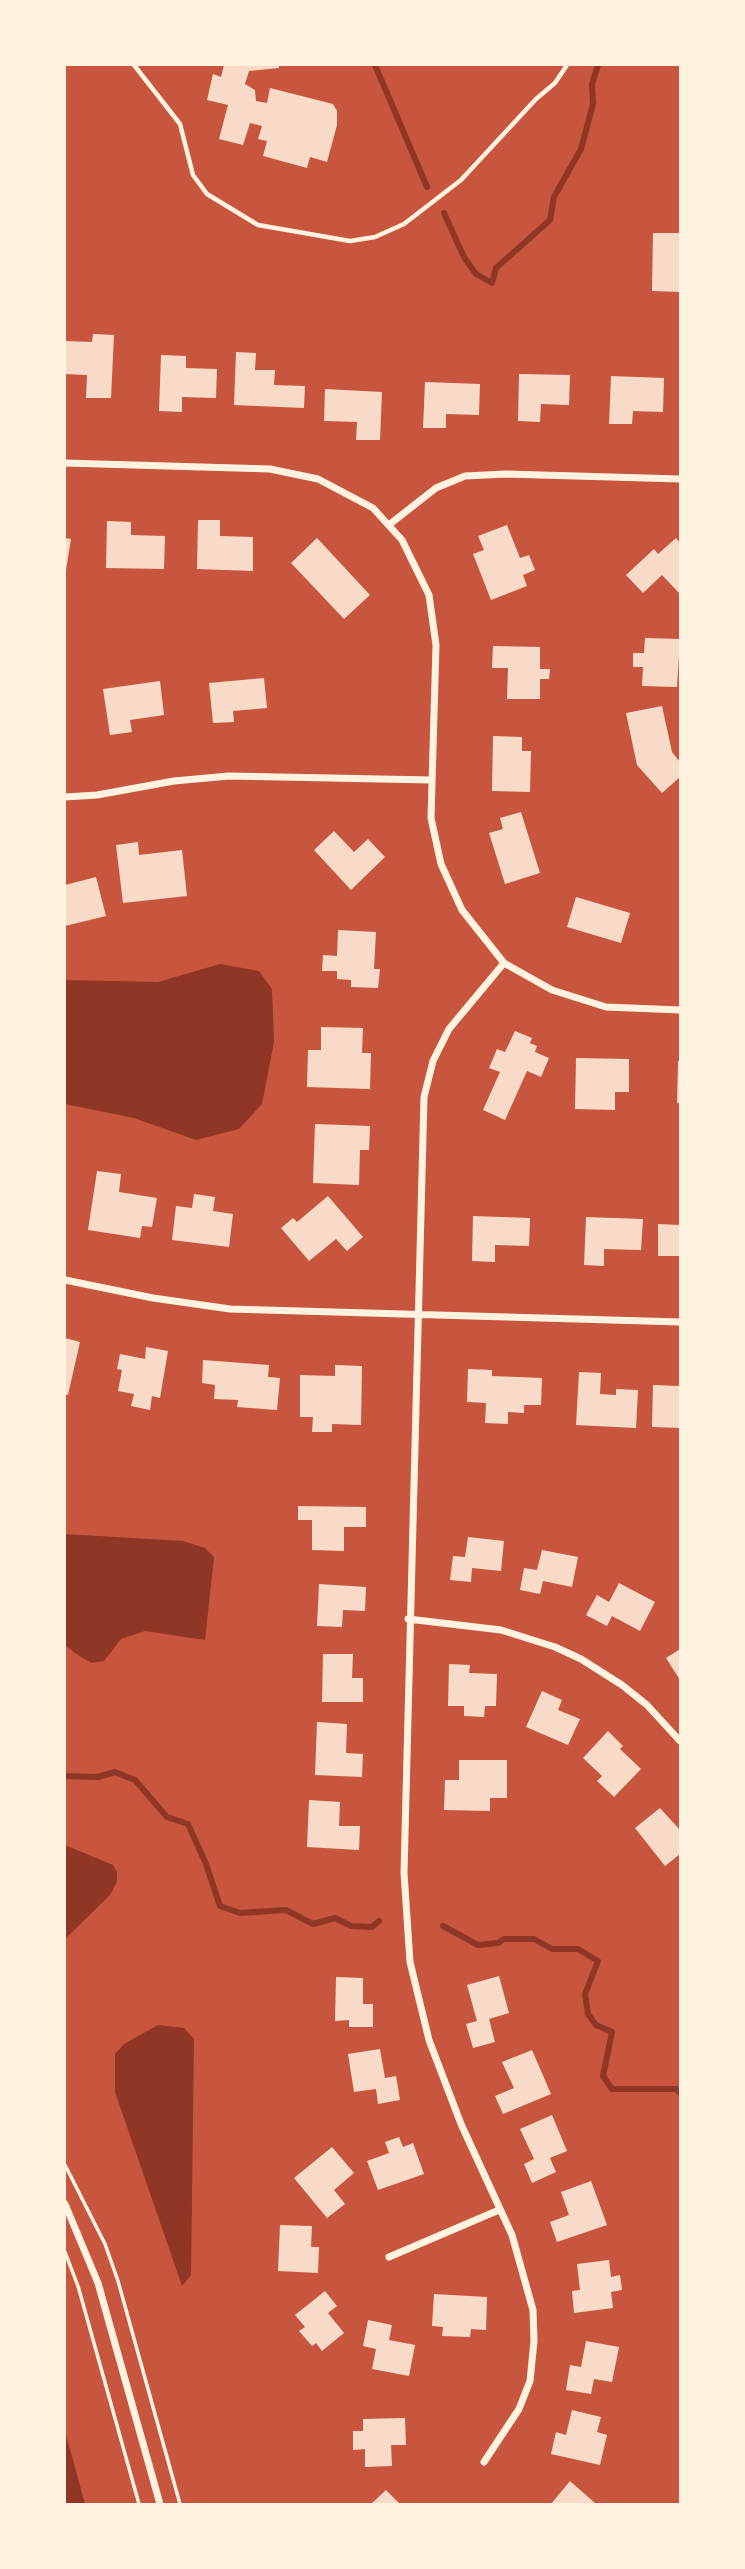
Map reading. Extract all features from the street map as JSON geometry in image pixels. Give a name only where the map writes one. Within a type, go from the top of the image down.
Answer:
[{"type":"street","points":[[65,463],[286,471],[318,479],[373,508],[390,524],[423,579],[435,627],[431,818],[441,864],[463,910],[504,963],[552,990],[591,1004],[680,1010]]},
{"type":"street","points":[[390,524],[436,488],[465,477],[506,474],[680,479]]},
{"type":"street","points":[[65,797],[229,776],[432,779]]},
{"type":"street","points":[[484,2462],[519,2409],[530,2381],[534,2341],[528,2283],[512,2235],[442,2077],[421,2014],[410,1962],[404,1873],[416,1314],[422,1126],[427,1080],[440,1045],[458,1016],[504,963]]},
{"type":"street","points":[[65,1280],[153,1298],[230,1309],[680,1322]]},
{"type":"street","points":[[408,1619],[502,1629],[555,1647],[581,1659],[621,1685],[647,1705],[680,1741]]},
{"type":"street","points":[[65,2204],[98,2283],[160,2504]]},
{"type":"street","points":[[389,2257],[499,2210]]},
{"type":"lane","points":[[134,65],[180,124],[193,175],[207,194],[258,225],[350,241],[375,237],[404,224],[461,180],[536,99],[555,83],[567,65]]},
{"type":"path","points":[[65,2165],[105,2244],[118,2281],[180,2504]]},
{"type":"path","points":[[65,2252],[78,2286],[139,2504]]},
{"type":"shaded area","points":[[220,964],[259,971],[272,989],[274,1042],[262,1104],[239,1129],[196,1140],[134,1118],[65,1104],[65,980],[158,982]]},
{"type":"shaded area","points":[[65,1534],[183,1541],[205,1548],[214,1557],[205,1640],[145,1631],[121,1639],[104,1661],[91,1663],[75,1653],[65,1645]]},
{"type":"shaded area","points":[[65,1845],[113,1865],[117,1872],[117,1882],[110,1895],[65,1939]]},
{"type":"shaded area","points":[[158,2025],[184,2028],[194,2039],[191,2275],[182,2286],[115,2092],[115,2054],[124,2044]]},
{"type":"shaded area","points":[[65,2431],[85,2504],[65,2504]]},
{"type":"building","points":[[224,65],[279,65],[279,68],[249,71],[245,84],[255,90],[256,101],[267,103],[270,88],[333,104],[337,111],[337,125],[327,162],[310,157],[307,168],[263,156],[267,141],[258,139],[262,126],[250,123],[243,145],[219,139],[228,105],[207,100],[213,74],[221,77]]},
{"type":"building","points":[[653,233],[680,233],[680,292],[652,291]]},
{"type":"building","points":[[93,334],[114,335],[111,398],[86,398],[87,375],[65,374],[65,341],[92,342]]},
{"type":"building","points":[[236,352],[256,353],[255,370],[275,370],[274,385],[305,386],[304,408],[234,405]]},
{"type":"building","points":[[161,355],[186,356],[186,368],[217,369],[216,398],[182,397],[182,412],[159,411]]},
{"type":"building","points":[[519,374],[570,375],[569,405],[541,404],[540,422],[518,421]]},
{"type":"building","points":[[611,376],[664,378],[663,412],[633,411],[632,424],[609,424]]},
{"type":"building","points":[[425,382],[480,384],[479,415],[446,414],[446,428],[423,428]]},
{"type":"building","points":[[325,389],[382,392],[380,440],[356,440],[357,422],[324,421]]},
{"type":"building","points":[[198,520],[220,520],[220,536],[253,537],[253,571],[197,569]]},
{"type":"building","points":[[107,521],[131,522],[131,535],[165,536],[164,569],[106,568]]},
{"type":"building","points":[[507,525],[520,558],[529,555],[535,570],[523,575],[527,586],[491,600],[473,554],[484,550],[478,536]]},
{"type":"building","points":[[65,538],[71,539],[66,570],[65,570]]},
{"type":"building","points":[[317,538],[370,595],[344,619],[291,563]]},
{"type":"building","points":[[676,538],[680,543],[680,594],[662,575],[643,593],[626,575],[654,549],[658,554]]},
{"type":"building","points":[[645,638],[680,639],[677,687],[642,686],[643,667],[633,667],[633,653],[644,653]]},
{"type":"building","points":[[493,646],[540,647],[540,669],[550,669],[549,679],[540,679],[540,699],[507,699],[508,668],[492,668]]},
{"type":"building","points":[[264,678],[267,708],[233,711],[234,722],[213,723],[209,683]]},
{"type":"building","points":[[160,681],[164,715],[130,720],[132,732],[110,735],[103,689]]},
{"type":"building","points":[[662,706],[672,752],[680,762],[680,777],[662,793],[637,765],[626,713]]},
{"type":"building","points":[[493,736],[522,737],[522,751],[531,751],[530,792],[492,791]]},
{"type":"building","points":[[521,812],[540,873],[505,884],[489,833],[503,829],[500,818]]},
{"type":"building","points":[[334,831],[354,852],[368,839],[385,857],[351,890],[314,850]]},
{"type":"building","points":[[138,842],[139,855],[182,850],[187,896],[123,903],[116,845]]},
{"type":"building","points":[[96,877],[106,916],[65,926],[65,885]]},
{"type":"building","points":[[576,897],[630,913],[621,943],[567,927]]},
{"type":"building","points":[[338,930],[376,932],[374,969],[380,969],[378,988],[351,987],[351,980],[337,979],[337,971],[322,971],[323,955],[337,956]]},
{"type":"building","points":[[321,1027],[363,1028],[362,1053],[371,1053],[370,1089],[307,1087],[308,1050],[321,1050]]},
{"type":"building","points":[[515,1031],[532,1038],[530,1043],[537,1046],[535,1052],[549,1058],[541,1077],[527,1071],[505,1120],[483,1110],[500,1072],[489,1068],[497,1049],[505,1052]]},
{"type":"building","points":[[576,1058],[629,1059],[629,1092],[615,1092],[615,1110],[575,1109]]},
{"type":"building","points":[[680,1061],[680,1103],[677,1103]]},
{"type":"building","points":[[315,1124],[370,1126],[369,1150],[360,1150],[359,1185],[313,1183]]},
{"type":"building","points":[[97,1171],[121,1174],[119,1192],[157,1198],[152,1227],[142,1226],[140,1238],[88,1230]]},
{"type":"building","points":[[194,1194],[215,1197],[213,1211],[233,1214],[229,1247],[172,1240],[176,1206],[192,1208]]},
{"type":"building","points":[[328,1196],[363,1237],[347,1251],[336,1239],[309,1261],[281,1228],[293,1218],[297,1222]]},
{"type":"building","points":[[473,1216],[530,1218],[529,1246],[495,1245],[495,1262],[472,1261]]},
{"type":"building","points":[[586,1217],[643,1219],[641,1250],[604,1249],[604,1266],[584,1265]]},
{"type":"building","points":[[658,1224],[680,1225],[680,1256],[658,1256]]},
{"type":"building","points":[[65,1338],[80,1342],[68,1395],[65,1394]]},
{"type":"building","points":[[146,1347],[168,1351],[160,1398],[152,1396],[150,1410],[131,1406],[134,1394],[118,1391],[122,1370],[117,1369],[120,1354],[145,1359]]},
{"type":"building","points":[[203,1360],[269,1365],[268,1377],[280,1378],[277,1410],[237,1407],[238,1400],[214,1399],[215,1385],[202,1383]]},
{"type":"building","points":[[335,1365],[362,1366],[361,1425],[332,1424],[332,1432],[312,1432],[313,1417],[300,1417],[300,1375],[335,1376]]},
{"type":"building","points":[[468,1369],[492,1370],[492,1376],[542,1378],[541,1405],[524,1405],[524,1413],[508,1412],[508,1424],[485,1423],[486,1403],[467,1402]]},
{"type":"building","points":[[579,1372],[601,1373],[600,1394],[616,1395],[616,1389],[638,1390],[636,1428],[576,1425]]},
{"type":"building","points":[[653,1385],[680,1386],[680,1428],[652,1427]]},
{"type":"building","points":[[298,1506],[366,1507],[366,1527],[344,1527],[344,1551],[312,1550],[312,1520],[298,1520]]},
{"type":"building","points":[[468,1537],[504,1541],[501,1571],[472,1568],[471,1582],[450,1580],[453,1556],[465,1557]]},
{"type":"building","points":[[542,1550],[578,1557],[572,1587],[543,1581],[540,1594],[520,1590],[524,1568],[537,1570]]},
{"type":"building","points":[[619,1583],[655,1602],[640,1631],[612,1616],[607,1626],[586,1615],[597,1595],[609,1602]]},
{"type":"building","points":[[319,1584],[366,1587],[365,1611],[343,1610],[342,1627],[317,1626]]},
{"type":"building","points":[[680,1649],[680,1680],[666,1658]]},
{"type":"building","points":[[323,1654],[353,1654],[352,1678],[363,1678],[363,1702],[322,1702]]},
{"type":"building","points":[[449,1664],[470,1665],[469,1673],[497,1674],[496,1706],[485,1706],[484,1717],[464,1716],[464,1706],[448,1706]]},
{"type":"building","points":[[542,1691],[562,1700],[558,1710],[580,1719],[568,1745],[526,1727]]},
{"type":"building","points":[[317,1722],[347,1724],[346,1753],[363,1754],[362,1777],[315,1775]]},
{"type":"building","points":[[608,1731],[623,1746],[620,1749],[641,1769],[614,1797],[597,1781],[602,1776],[583,1758]]},
{"type":"building","points":[[459,1760],[507,1760],[507,1798],[490,1798],[490,1811],[444,1810],[445,1780],[459,1780]]},
{"type":"building","points":[[309,1800],[340,1802],[339,1826],[360,1826],[359,1850],[307,1847]]},
{"type":"building","points":[[660,1808],[680,1830],[680,1854],[665,1866],[635,1828]]},
{"type":"building","points":[[499,1976],[509,2013],[489,2019],[495,2042],[473,2048],[466,2024],[477,2021],[467,1985]]},
{"type":"building","points":[[336,1977],[363,1978],[363,2004],[373,2004],[373,2027],[349,2027],[349,2020],[335,2021]]},
{"type":"building","points":[[380,2049],[385,2078],[396,2076],[400,2100],[378,2104],[376,2089],[354,2092],[348,2054]]},
{"type":"building","points":[[532,2050],[551,2094],[503,2114],[495,2096],[514,2088],[502,2062]]},
{"type":"building","points":[[552,2115],[567,2151],[550,2158],[556,2172],[532,2183],[524,2164],[534,2159],[520,2129]]},
{"type":"building","points":[[399,2137],[403,2147],[413,2143],[424,2174],[378,2190],[367,2161],[389,2153],[385,2142]]},
{"type":"building","points":[[332,2147],[354,2173],[334,2190],[345,2204],[327,2218],[294,2178]]},
{"type":"building","points":[[591,2181],[607,2225],[557,2242],[550,2222],[569,2215],[561,2192]]},
{"type":"building","points":[[280,2225],[312,2226],[311,2247],[319,2247],[318,2273],[278,2271]]},
{"type":"building","points":[[609,2260],[611,2277],[620,2275],[622,2290],[611,2292],[613,2308],[574,2313],[572,2291],[580,2290],[577,2264]]},
{"type":"building","points":[[325,2291],[337,2306],[328,2313],[344,2333],[322,2351],[316,2343],[312,2346],[299,2331],[305,2327],[295,2315]]},
{"type":"building","points":[[434,2294],[487,2297],[486,2330],[471,2329],[470,2337],[442,2336],[443,2327],[432,2326]]},
{"type":"building","points":[[368,2320],[392,2325],[389,2340],[415,2345],[409,2376],[372,2369],[376,2349],[363,2346]]},
{"type":"building","points":[[586,2341],[619,2347],[612,2382],[594,2379],[591,2394],[566,2390],[570,2365],[581,2367]]},
{"type":"building","points":[[572,2410],[601,2417],[597,2432],[607,2435],[600,2465],[551,2454],[556,2432],[566,2435]]},
{"type":"building","points":[[405,2418],[406,2445],[391,2445],[392,2466],[365,2467],[365,2449],[353,2450],[353,2431],[363,2431],[363,2419]]},
{"type":"building","points":[[570,2481],[595,2503],[551,2504]]},
{"type":"building","points":[[386,2490],[400,2504],[371,2504]]},
{"type":"waterway","points":[[375,65],[427,187]]},
{"type":"waterway","points":[[444,213],[464,257],[476,274],[492,283],[496,268],[550,220],[554,197],[581,149],[593,104],[592,84],[598,65]]},
{"type":"waterway","points":[[65,1776],[98,1777],[115,1772],[135,1780],[167,1817],[188,1824],[206,1864],[220,1906],[240,1913],[286,1910],[313,1924],[335,1918],[351,1926],[372,1927],[379,1921]]},
{"type":"waterway","points":[[443,1926],[478,1945],[498,1943],[504,1939],[534,1939],[552,1949],[578,1949],[598,1961],[585,1994],[588,2014],[596,2025],[612,2032],[603,2076],[612,2089],[676,2089],[680,2093]]}]
